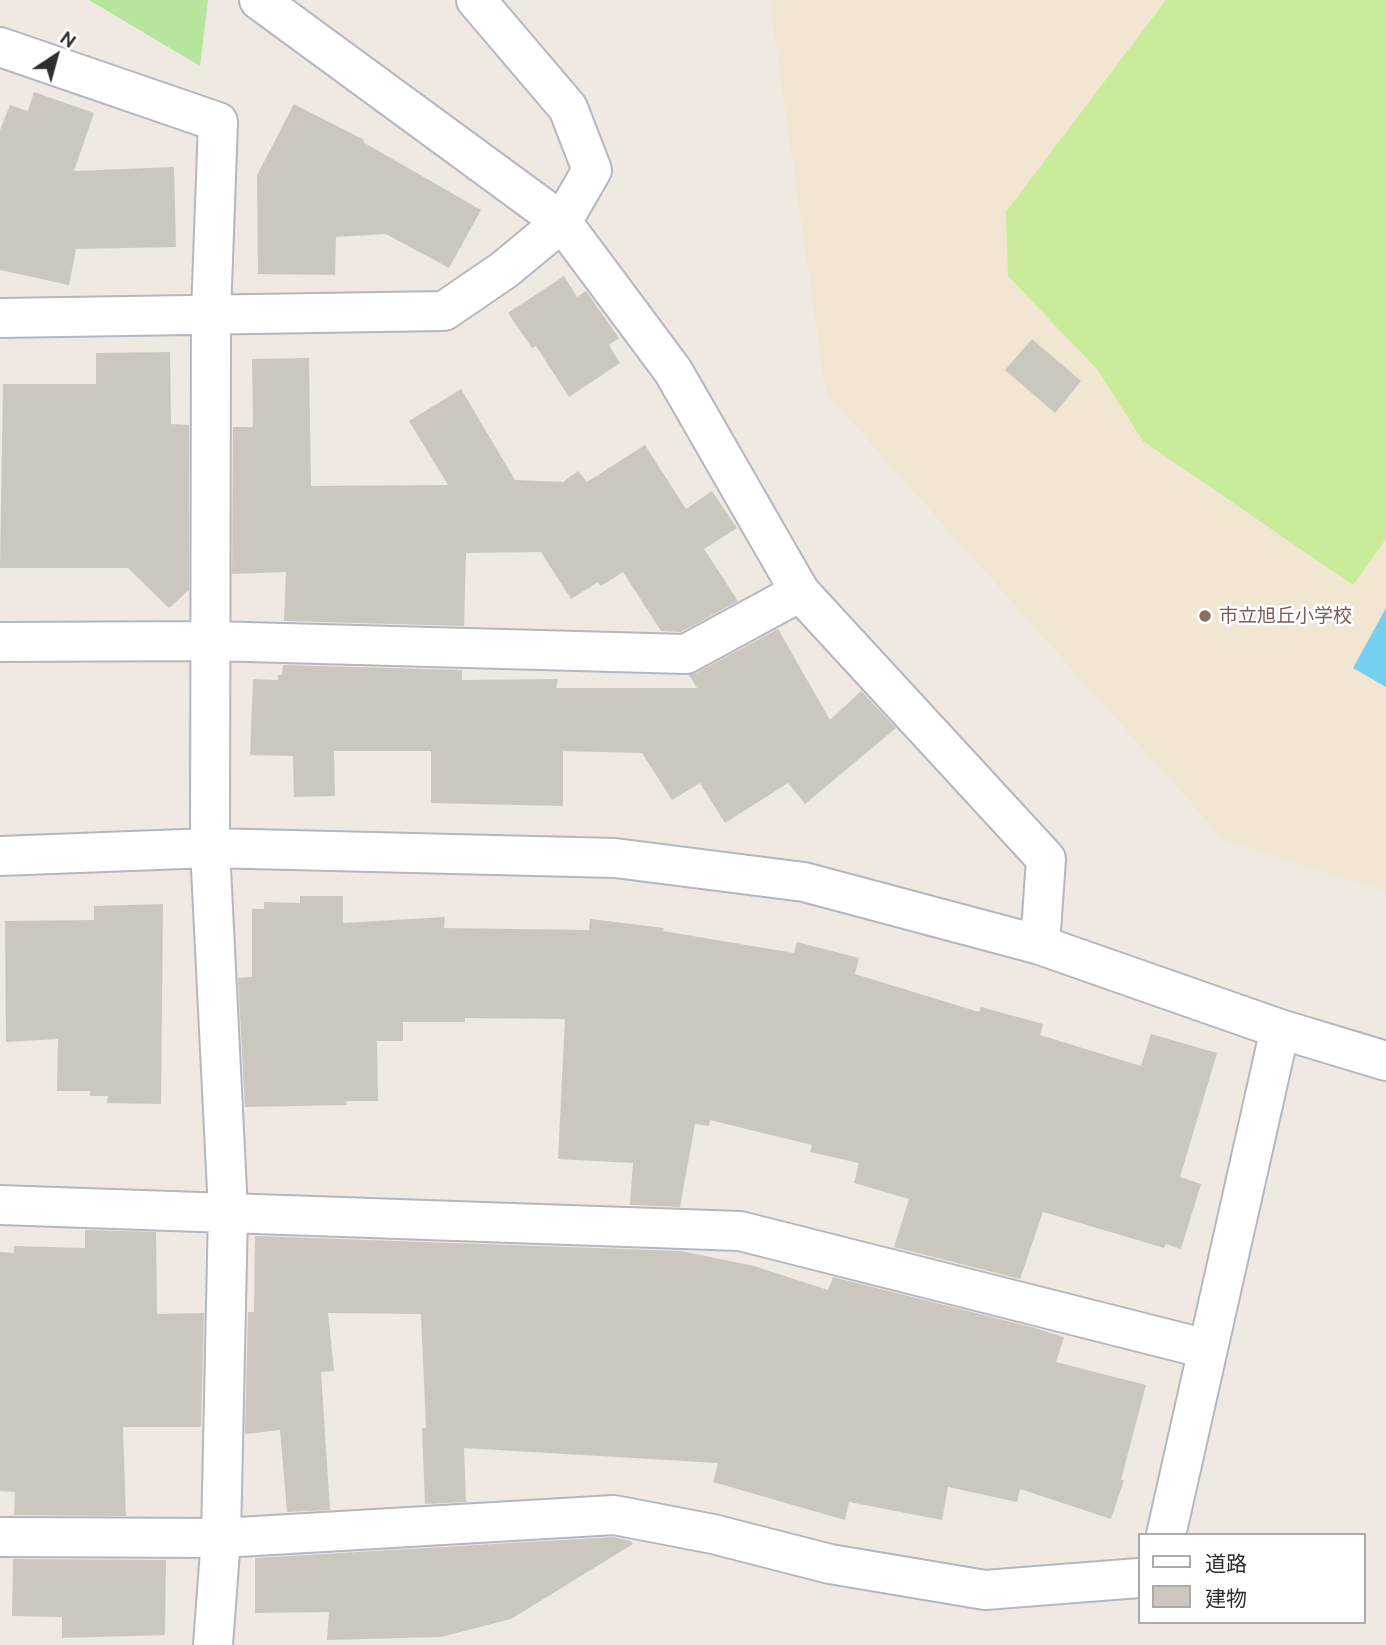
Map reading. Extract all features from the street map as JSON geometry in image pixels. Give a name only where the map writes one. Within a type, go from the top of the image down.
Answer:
[{"type":"street","points":[[259,0],[562,222],[673,371],[800,592],[1046,859],[1040,945]]},
{"type":"street","points":[[0,318],[444,310],[504,270],[562,222],[592,170],[568,108],[476,0]]},
{"type":"street","points":[[0,47],[218,122],[211,314],[210,848],[228,1211],[222,1538],[213,1645]]},
{"type":"street","points":[[0,642],[211,641],[686,654],[800,592]]},
{"type":"street","points":[[0,856],[210,848],[615,858],[804,882],[1040,945],[1280,1029],[1386,1061]]},
{"type":"street","points":[[1166,1533],[1280,1029]]},
{"type":"street","points":[[0,1205],[740,1231],[1207,1349]]},
{"type":"street","points":[[0,1537],[222,1538],[614,1515],[713,1534],[830,1564],[985,1590],[1138,1577]]},
{"type":"shaded area","name":"市立旭丘小学校","points":[[766,0],[1386,0],[1386,891],[1224,840],[826,393],[770,4]]},
{"type":"green space","points":[[89,0],[208,0],[200,66]]},
{"type":"green space","points":[[1166,0],[1386,0],[1386,539],[1353,585],[1143,441],[1097,369],[1008,276],[1006,212]]},
{"type":"water","points":[[1386,608],[1386,687],[1353,668]]},
{"type":"building","points":[[34,92],[94,113],[74,171],[174,167],[176,247],[76,249],[69,285],[0,270],[0,130],[10,105],[28,111]]},
{"type":"building","points":[[294,104],[364,140],[363,142],[481,210],[449,268],[386,234],[336,237],[335,275],[258,274],[257,175]]},
{"type":"building","points":[[564,276],[577,297],[586,291],[619,338],[609,345],[620,363],[569,397],[536,346],[532,348],[508,313]]},
{"type":"building","points":[[1032,339],[1081,381],[1055,413],[1005,370]]},
{"type":"building","points":[[170,352],[171,424],[189,425],[189,590],[169,608],[128,568],[0,568],[3,384],[96,384],[96,353]]},
{"type":"building","points":[[309,358],[311,486],[448,485],[409,421],[461,389],[515,480],[563,482],[578,471],[587,482],[645,445],[686,509],[712,491],[737,528],[704,549],[738,601],[681,632],[661,631],[623,572],[601,586],[598,582],[571,599],[541,552],[466,553],[464,626],[284,621],[286,572],[232,574],[233,427],[253,427],[252,359]]},
{"type":"building","points":[[778,629],[830,720],[861,691],[896,728],[805,804],[788,783],[725,823],[700,783],[672,800],[642,753],[563,751],[563,806],[431,803],[431,751],[334,751],[335,796],[294,797],[293,756],[250,755],[253,679],[278,680],[278,675],[282,675],[283,665],[462,670],[462,680],[558,679],[556,688],[697,688],[689,675]]},
{"type":"building","points":[[300,896],[343,896],[343,923],[445,917],[444,928],[589,930],[590,919],[664,928],[663,931],[794,953],[797,942],[859,958],[855,974],[979,1012],[981,1007],[1043,1024],[1040,1035],[1141,1066],[1151,1034],[1217,1053],[1180,1177],[1201,1184],[1181,1249],[1166,1244],[1164,1248],[1043,1212],[1020,1279],[894,1247],[909,1199],[854,1183],[859,1163],[810,1152],[812,1145],[710,1120],[709,1126],[695,1124],[680,1207],[630,1205],[633,1163],[558,1159],[565,1019],[465,1018],[465,1022],[403,1022],[403,1041],[377,1041],[378,1101],[346,1101],[347,1105],[245,1107],[238,978],[252,977],[252,909],[264,909],[264,902],[300,903]]},
{"type":"building","points":[[163,904],[161,1104],[107,1103],[108,1096],[90,1096],[90,1091],[57,1091],[58,1039],[6,1042],[5,921],[94,920],[94,906]]},
{"type":"building","points":[[85,1230],[156,1232],[157,1314],[204,1313],[201,1427],[123,1427],[126,1516],[14,1515],[15,1492],[0,1491],[0,1252],[14,1253],[14,1246],[85,1248]]},
{"type":"building","points":[[255,1236],[681,1251],[754,1266],[828,1290],[833,1277],[1035,1328],[1064,1337],[1056,1362],[1146,1385],[1121,1480],[1124,1480],[1111,1519],[1020,1489],[1017,1502],[948,1487],[942,1520],[849,1502],[845,1520],[713,1482],[718,1463],[464,1448],[466,1502],[425,1504],[422,1428],[426,1428],[421,1314],[328,1313],[334,1371],[321,1372],[330,1510],[287,1512],[280,1430],[245,1434],[248,1312],[254,1312]]},
{"type":"building","points":[[613,1537],[631,1541],[633,1544],[511,1619],[441,1637],[327,1640],[329,1612],[255,1613],[255,1558]]},
{"type":"building","points":[[13,1559],[166,1560],[165,1635],[62,1638],[62,1617],[12,1616]]},
{"type":"place","name":"市立旭丘小学校","points":[[1205,616]]}]
